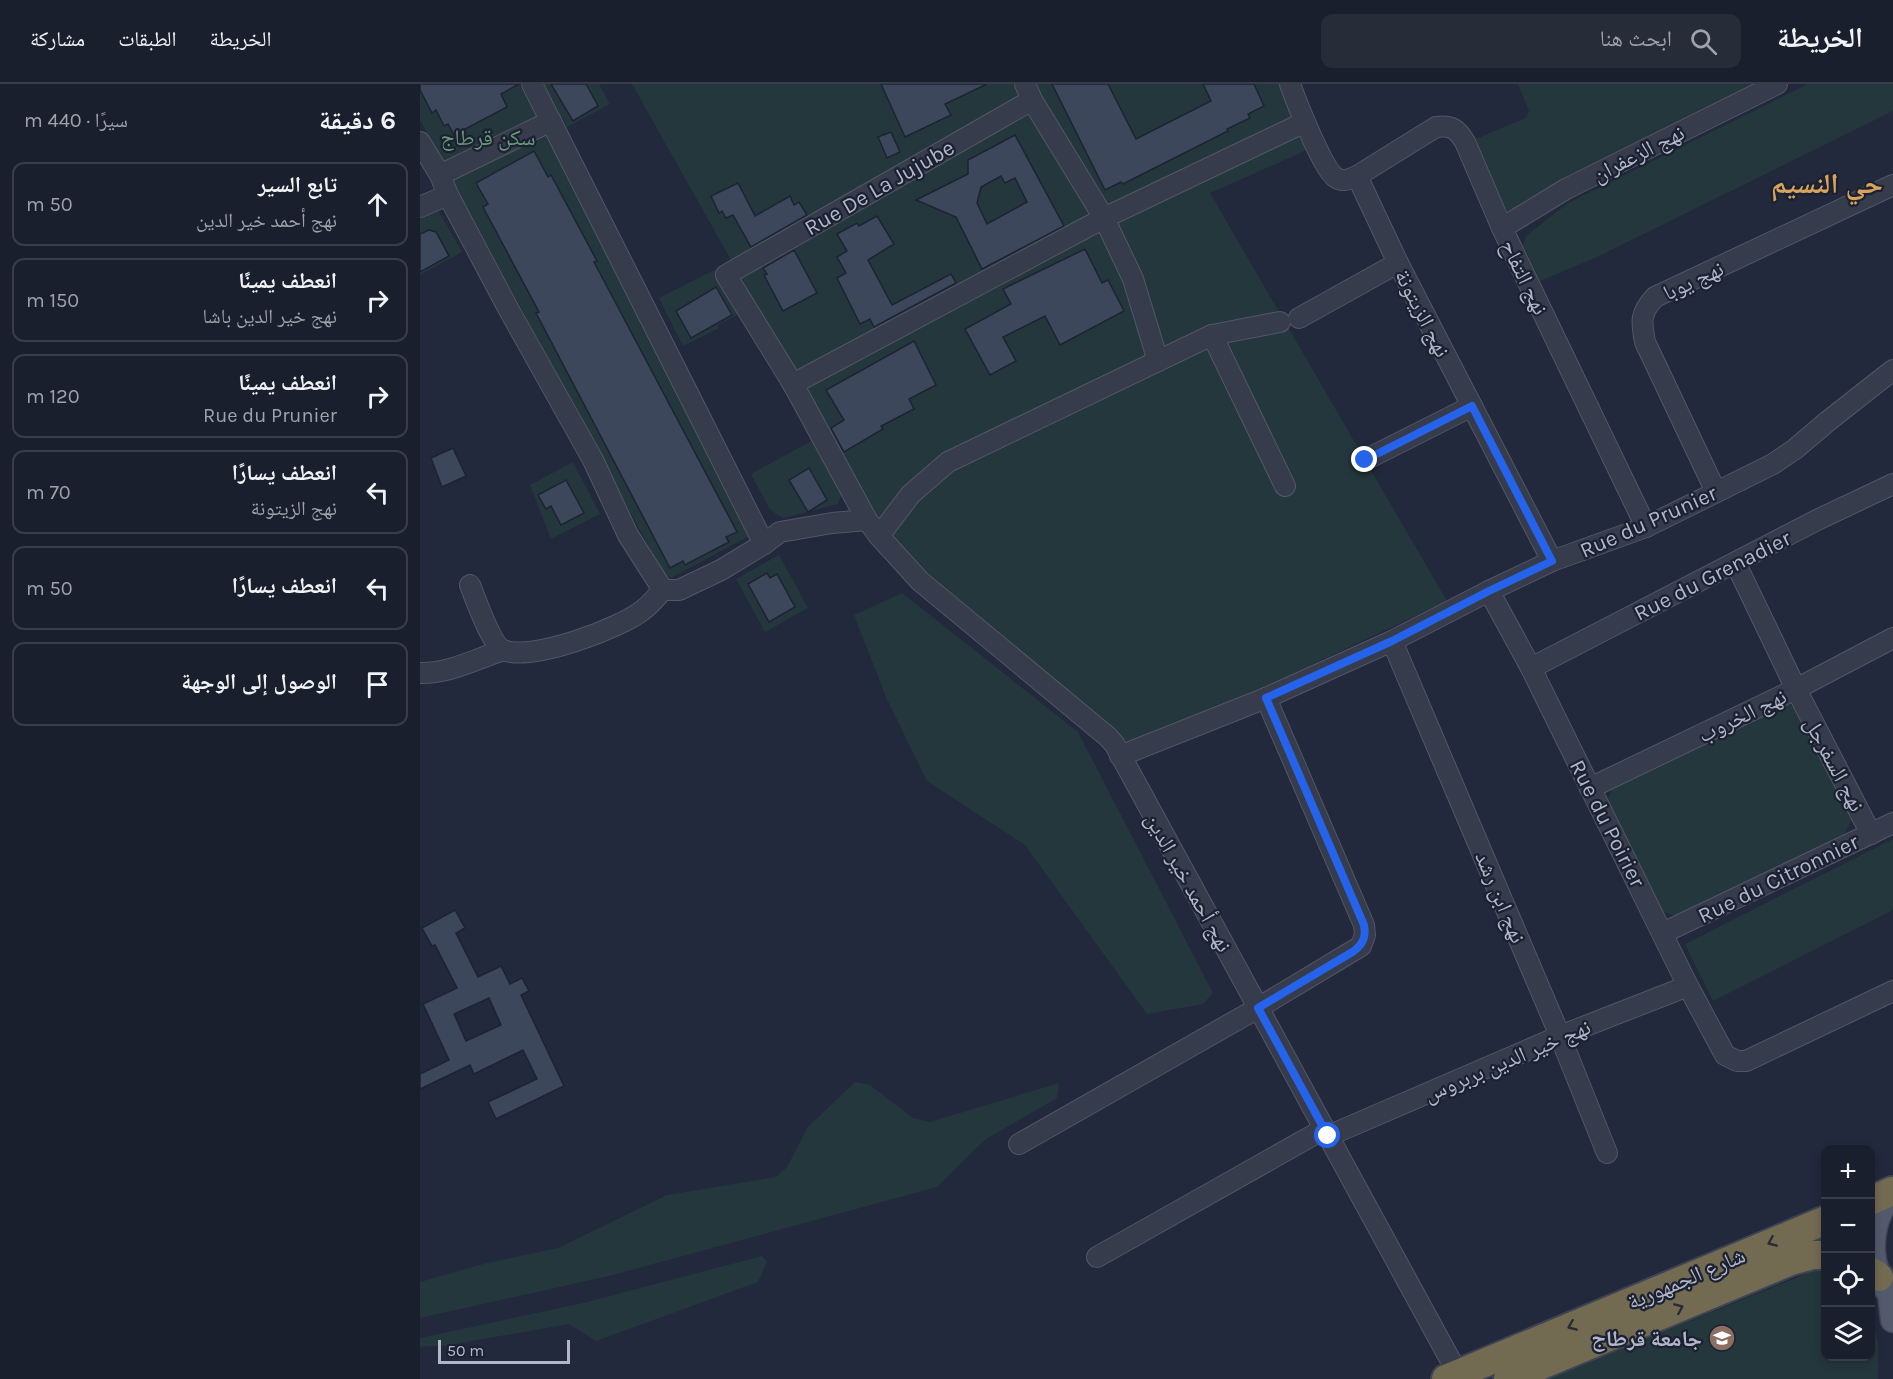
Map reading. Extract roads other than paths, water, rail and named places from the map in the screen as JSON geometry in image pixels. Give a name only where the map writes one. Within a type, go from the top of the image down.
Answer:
[{"type":"highway","points":[[1875,1199],[1893,1191]]},
{"type":"highway","name":"شارع الجمهورية","points":[[1452,1377],[1821,1222]]},
{"type":"highway","name":"شارع الجمهورية","points":[[1508,1379],[1791,1261],[1821,1255]]},
{"type":"main road","points":[[1893,1191],[1877,1217],[1872,1248],[1874,1263],[1893,1320]]},
{"type":"street","points":[[532,84],[764,544]]},
{"type":"street","points":[[1290,84],[1305,122],[1329,170],[1335,177],[1345,181],[1357,176]]},
{"type":"street","name":"نهج الزعفران","points":[[1502,228],[1566,189],[1777,84]]},
{"type":"street","points":[[1028,92],[1104,218],[1133,279],[1158,361]]},
{"type":"street","name":"Rue De La Jujube","points":[[726,275],[1028,92]]},
{"type":"street","points":[[440,175],[551,121]]},
{"type":"street","points":[[793,384],[1104,218],[1305,122]]},
{"type":"street","name":"نهج التفاح","points":[[1357,176],[1436,127],[1448,126],[1457,129],[1465,142],[1502,228],[1646,527]]},
{"type":"street","points":[[420,142],[440,175],[448,195],[509,310],[593,459],[628,535],[663,590]]},
{"type":"street","name":"نهج الزيتونة","points":[[1357,176],[1398,263],[1552,561]]},
{"type":"street","name":"نهج يوبا","points":[[1716,492],[1646,342],[1642,325],[1645,308],[1655,297],[1893,185]]},
{"type":"street","points":[[420,207],[448,195]]},
{"type":"street","points":[[1299,318],[1398,263]]},
{"type":"street","name":"نهج أحمد خير الدين","points":[[726,275],[793,384],[867,520],[879,536],[920,581],[1108,737],[1326,1133],[1452,1377]]},
{"type":"street","points":[[879,536],[911,494],[948,462],[1212,335],[1280,322]]},
{"type":"street","points":[[1212,335],[1285,486]]},
{"type":"street","name":"Rue du Prunier","points":[[1120,756],[1266,698],[1392,641],[1552,561],[1646,527],[1773,464],[1893,370]]},
{"type":"street","points":[[1365,460],[1472,406]]},
{"type":"street","name":"Rue du Grenadier","points":[[1531,668],[1736,564],[1817,520],[1893,484]]},
{"type":"street","points":[[420,673],[464,665],[503,650],[519,652],[550,648],[589,638],[642,610],[663,590],[679,590],[722,570],[780,532],[832,523],[867,520]]},
{"type":"street","name":"نهج السفرجل","points":[[1736,564],[1796,689],[1871,834]]},
{"type":"street","points":[[470,585],[493,641],[503,650]]},
{"type":"street","name":"Rue du Poirier","points":[[1489,591],[1531,668],[1725,1055],[1737,1061],[1746,1061],[1893,991]]},
{"type":"street","name":"نهج الخروب","points":[[1590,788],[1796,689],[1893,638]]},
{"type":"street","name":"نهج ابن رشد","points":[[1392,641],[1560,1036],[1607,1153]]},
{"type":"street","points":[[1019,1144],[1258,1008],[1361,946],[1365,935],[1364,925],[1266,698]]},
{"type":"street","name":"Rue du Citronnier","points":[[1663,933],[1893,823]]},
{"type":"street","name":"نهج خير الدين بربروس","points":[[1326,1133],[1560,1036],[1689,986]]},
{"type":"street","points":[[1097,1257],[1326,1133]]},
{"type":"place","name":"جامعة قرطاج","points":[[1722,1338]]},
{"type":"district","name":"حي النسيم","points":[[1827,183]]},
{"type":"park label","name":"سكن قرطاج","points":[[488,137]]}]
